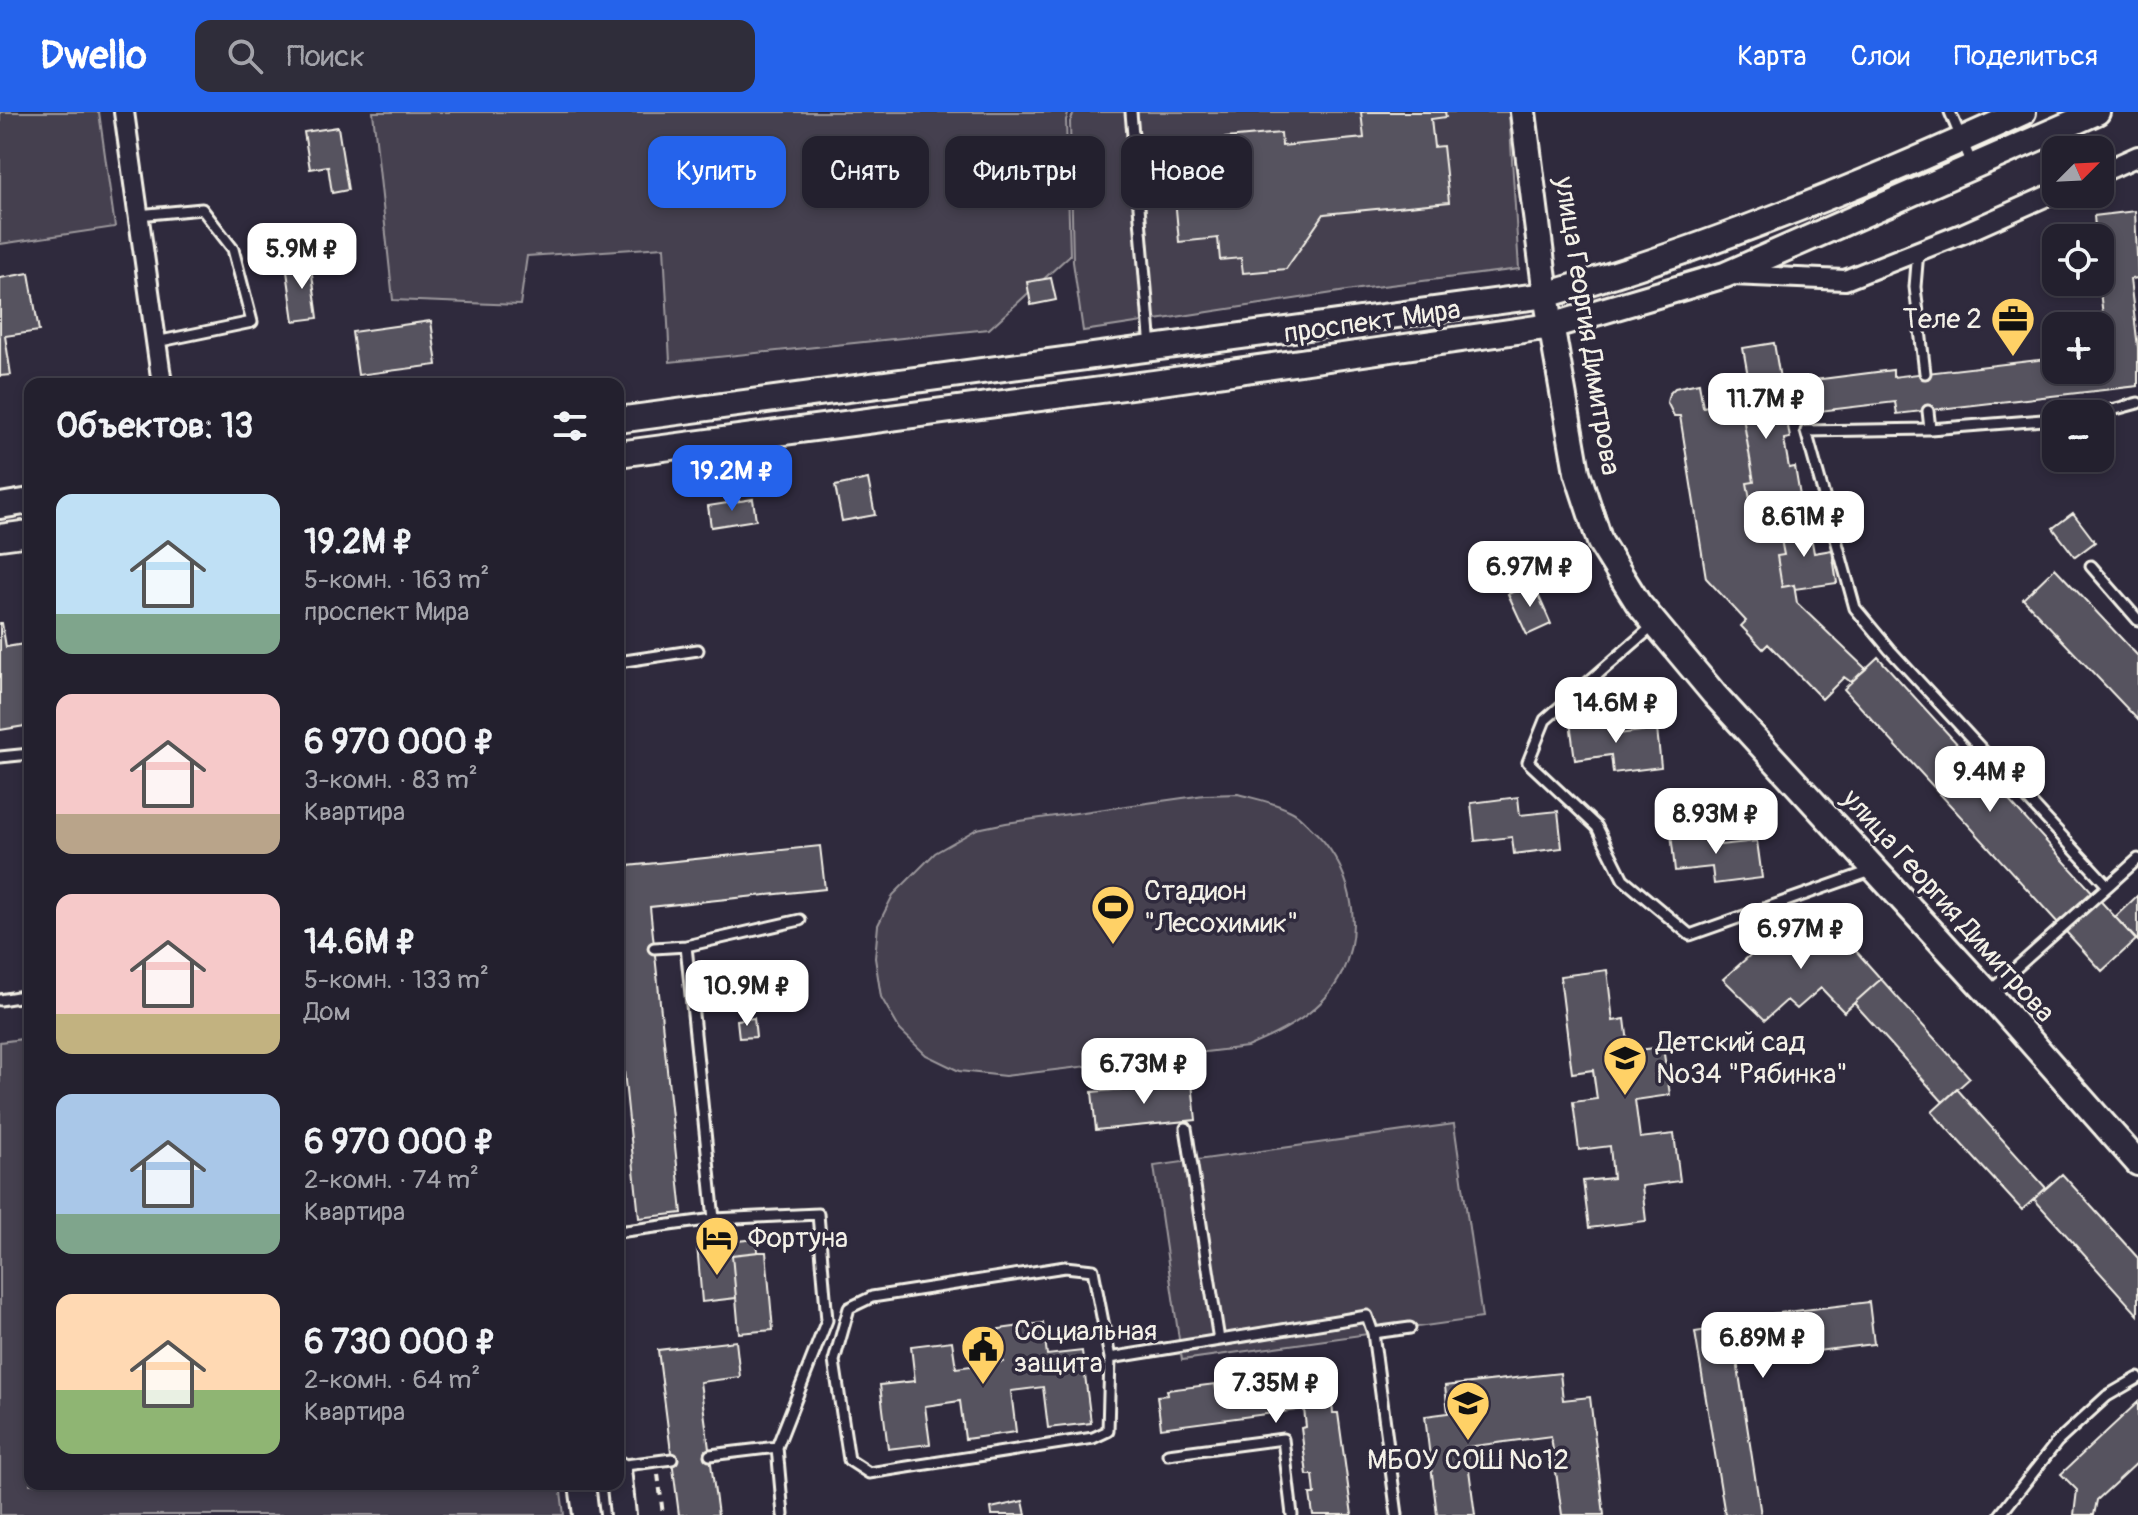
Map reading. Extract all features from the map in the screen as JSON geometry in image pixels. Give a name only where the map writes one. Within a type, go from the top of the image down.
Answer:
[{"type":"street","points":[[124,112],[161,378]]},
{"type":"street","name":"улица Георгия Димитрова","points":[[1523,112],[1546,295],[1577,472],[1600,542],[1638,603],[1714,694],[2136,1156]]},
{"type":"street","name":"проспект Мира","points":[[624,419],[1546,295],[1736,234],[2023,112]]},
{"type":"street","name":"проспект Мира","points":[[624,453],[1154,383],[1551,326],[1725,275],[2097,112]]},
{"type":"street","points":[[2114,167],[2138,156]]},
{"type":"street","points":[[1725,275],[1845,280],[2042,198]]},
{"type":"street","points":[[0,506],[24,502]]},
{"type":"street","points":[[0,537],[24,534]]},
{"type":"street","points":[[583,1490],[586,1515]]},
{"type":"street","points":[[620,1490],[623,1515]]},
{"type":"lane","points":[[1131,112],[1151,348]]},
{"type":"lane","points":[[1950,112],[1974,168]]},
{"type":"lane","points":[[138,215],[202,209],[233,249],[252,322],[156,342]]},
{"type":"lane","points":[[1918,251],[1915,287],[1925,373]]},
{"type":"lane","points":[[2114,409],[2138,403]]},
{"type":"lane","points":[[1928,411],[1930,429]]},
{"type":"lane","points":[[2042,420],[1930,429],[1806,431],[1855,608],[2108,886]]},
{"type":"lane","points":[[2091,566],[2138,620]]},
{"type":"lane","points":[[1655,624],[1545,720],[1528,762],[1597,827],[1623,879],[1690,935],[1875,870]]},
{"type":"lane","points":[[624,661],[698,650]]},
{"type":"lane","points":[[0,757],[24,755]]},
{"type":"lane","points":[[1988,993],[2138,859]]},
{"type":"lane","points":[[654,948],[686,946],[800,920]]},
{"type":"lane","points":[[686,946],[714,1219]]},
{"type":"lane","points":[[0,1000],[24,996]]},
{"type":"lane","points":[[1186,1128],[1219,1340]]},
{"type":"lane","points":[[624,1231],[714,1219],[818,1214],[827,1320],[777,1447],[783,1515]]},
{"type":"lane","points":[[1065,1267],[1093,1270],[1110,1358],[1108,1431],[1093,1438],[869,1473],[849,1460],[834,1361],[849,1308],[872,1297],[1065,1267]]},
{"type":"lane","points":[[1110,1358],[1367,1316],[1373,1333],[1397,1515]]},
{"type":"lane","points":[[1373,1333],[1410,1328]]},
{"type":"lane","points":[[2000,1515],[2057,1442],[2107,1396],[2138,1378]]},
{"type":"lane","points":[[1168,1454],[1283,1439],[1292,1515]]},
{"type":"lane","points":[[710,1455],[777,1447]]},
{"type":"lane","points":[[624,1467],[672,1459]]},
{"type":"path","points":[[656,1461],[663,1515]]},
{"type":"shaded area","points":[[0,112],[99,112],[115,227],[0,244]]},
{"type":"shaded area","points":[[373,112],[1069,112],[1066,136],[945,136],[945,208],[1069,208],[1070,255],[989,329],[670,362],[664,247],[527,256],[520,305],[393,300]]},
{"type":"shaded area","points":[[1074,112],[1509,112],[1519,269],[1366,288],[1083,331],[1073,262],[1072,208],[1105,208],[1105,136],[1070,136],[1070,122]]},
{"type":"shaded area","name":"Стадион \"Лесохимик\"","points":[[1238,794],[1278,805],[1301,818],[1335,858],[1350,895],[1352,934],[1342,973],[1325,998],[1301,1019],[1247,1047],[1005,1076],[959,1071],[926,1055],[900,1030],[881,997],[875,958],[878,925],[893,895],[935,853],[977,829],[1006,823],[1204,795]]},
{"type":"shaded area","points":[[24,1039],[24,1490],[561,1490],[564,1515],[0,1515],[0,1042]]},
{"type":"shaded area","points":[[1454,1124],[1482,1318],[1182,1360],[1154,1166]]},
{"type":"building","points":[[1361,112],[1445,112],[1446,117],[1431,119],[1434,147],[1443,146],[1449,202],[1324,214],[1286,269],[1243,273],[1241,258],[1220,260],[1218,238],[1179,242],[1176,208],[1252,208],[1252,136],[1248,136],[1281,133],[1282,146],[1364,138]]},
{"type":"building","points":[[338,127],[348,190],[332,193],[328,166],[310,169],[304,132]]},
{"type":"building","points":[[2135,211],[2138,278],[2130,279],[2138,348],[2138,386],[1897,414],[1895,402],[1786,415],[1782,384],[1893,370],[1893,377],[2042,360],[2042,384],[2114,384],[2114,312],[2102,312],[2101,296],[2114,296],[2114,224],[2095,224],[2094,216]]},
{"type":"building","points":[[310,260],[318,318],[294,321],[286,264]]},
{"type":"building","points":[[29,273],[39,331],[5,336],[11,375],[0,376],[0,278]]},
{"type":"building","points":[[1051,278],[1056,300],[1031,305],[1027,282]]},
{"type":"building","points":[[431,321],[437,365],[358,375],[352,332]]},
{"type":"building","points":[[1774,343],[1790,438],[1784,439],[1789,468],[1795,467],[1800,496],[1793,497],[1796,513],[1790,514],[1793,532],[1762,537],[1760,520],[1754,521],[1747,483],[1754,482],[1743,417],[1730,420],[1727,402],[1735,401],[1732,384],[1744,382],[1743,377],[1748,376],[1743,348]]},
{"type":"building","points":[[1699,383],[1703,407],[1727,402],[1730,420],[1743,417],[1754,482],[1747,483],[1754,521],[1760,520],[1762,537],[1780,534],[1784,555],[1777,556],[1782,587],[1794,585],[1797,603],[1866,669],[1851,682],[1844,677],[1822,699],[1768,644],[1763,649],[1741,626],[1746,621],[1706,578],[1680,416],[1674,416],[1667,402],[1675,388]]},
{"type":"building","points":[[868,479],[875,515],[842,521],[835,486]]},
{"type":"building","points":[[753,499],[756,520],[711,527],[708,506]]},
{"type":"building","points":[[2073,513],[2095,542],[2075,557],[2053,528]]},
{"type":"building","points":[[1803,516],[1805,525],[1809,525],[1814,553],[1832,550],[1837,583],[1795,589],[1794,585],[1782,587],[1777,556],[1784,555],[1780,534],[1793,532],[1790,518]]},
{"type":"building","points":[[2055,568],[2138,656],[2138,720],[2023,599]]},
{"type":"building","points":[[1533,583],[1551,624],[1527,635],[1508,594]]},
{"type":"building","points":[[2,623],[6,647],[24,644],[24,726],[0,730]]},
{"type":"building","points":[[1878,657],[2136,940],[2102,971],[1844,689]]},
{"type":"building","points":[[1617,716],[1619,734],[1657,729],[1661,767],[1613,773],[1611,755],[1575,760],[1570,722]]},
{"type":"building","points":[[1518,797],[1520,815],[1558,811],[1562,848],[1514,854],[1512,837],[1475,841],[1471,803]]},
{"type":"building","points":[[1718,828],[1720,845],[1757,841],[1762,878],[1714,884],[1712,867],[1675,871],[1671,833]]},
{"type":"building","points":[[820,846],[825,889],[650,907],[682,1213],[639,1218],[624,1071],[624,866]]},
{"type":"building","points":[[2138,895],[2138,941],[2115,917]]},
{"type":"building","points":[[1796,915],[1821,942],[1848,942],[1881,979],[1844,1012],[1821,988],[1797,1009],[1787,1000],[1765,1020],[1723,979]]},
{"type":"building","name":"Детский сад №34 \"Рябинка\"","points":[[1607,970],[1613,1021],[1625,1019],[1629,1051],[1663,1047],[1670,1095],[1635,1100],[1640,1138],[1674,1134],[1680,1181],[1642,1186],[1646,1221],[1589,1228],[1583,1181],[1613,1178],[1610,1146],[1579,1150],[1573,1102],[1597,1099],[1593,1070],[1572,1073],[1560,976]]},
{"type":"building","points":[[1881,979],[1970,1078],[1943,1102],[1854,1003]]},
{"type":"building","points":[[754,1018],[756,1037],[739,1038],[737,1020]]},
{"type":"building","points":[[1192,1083],[1196,1120],[1096,1130],[1092,1092]]},
{"type":"building","points":[[1957,1089],[2046,1188],[2022,1210],[1932,1112]]},
{"type":"building","points":[[2062,1174],[2138,1258],[2138,1315],[2034,1199]]},
{"type":"building","name":"Фортуна","points":[[757,1239],[758,1252],[732,1255],[736,1298],[702,1302],[697,1245]]},
{"type":"building","points":[[757,1239],[758,1252],[766,1252],[773,1330],[739,1333],[736,1298],[702,1302],[697,1245]]},
{"type":"building","points":[[1869,1302],[1874,1344],[1737,1361],[1761,1515],[1725,1515],[1695,1332],[1731,1326],[1730,1319]]},
{"type":"building","name":"Социальная защита","points":[[1043,1323],[1047,1355],[1082,1351],[1091,1423],[1048,1428],[1043,1387],[1011,1391],[1016,1432],[965,1439],[960,1401],[925,1406],[930,1444],[888,1449],[880,1385],[915,1381],[911,1346],[952,1341],[956,1368],[1003,1362],[999,1329]]},
{"type":"building","points":[[736,1341],[740,1377],[700,1382],[718,1515],[679,1515],[658,1350]]},
{"type":"building","name":"МБОУ СОШ №12","points":[[1560,1373],[1563,1400],[1590,1397],[1604,1515],[1562,1515],[1551,1436],[1466,1447],[1475,1515],[1437,1515],[1425,1416],[1448,1413],[1445,1386]]},
{"type":"building","points":[[1283,1375],[1283,1379],[1292,1378],[1293,1382],[1329,1377],[1333,1413],[1338,1413],[1352,1515],[1313,1515],[1310,1494],[1315,1494],[1313,1475],[1307,1475],[1301,1428],[1306,1427],[1304,1409],[1161,1428],[1157,1396],[1168,1395],[1167,1390],[1215,1384],[1216,1390],[1235,1387],[1234,1381]]},
{"type":"building","points":[[2138,1402],[2138,1462],[2097,1500],[2094,1515],[2074,1515],[2077,1490],[2061,1474]]},
{"type":"building","points":[[1023,1501],[1026,1515],[992,1515],[991,1508]]},
{"type":"place","name":"Теле 2","points":[[2013,358]]},
{"type":"place","name":"Стадион \"Лесохимик\"","points":[[1113,946]]},
{"type":"place","name":"Детский сад №34 \"Рябинка\"","points":[[1625,1097]]},
{"type":"place","name":"Фортуна","points":[[717,1277]]},
{"type":"place","name":"Социальная защита","points":[[983,1386]]},
{"type":"place","name":"МБОУ СОШ №12","points":[[1468,1442]]}]
